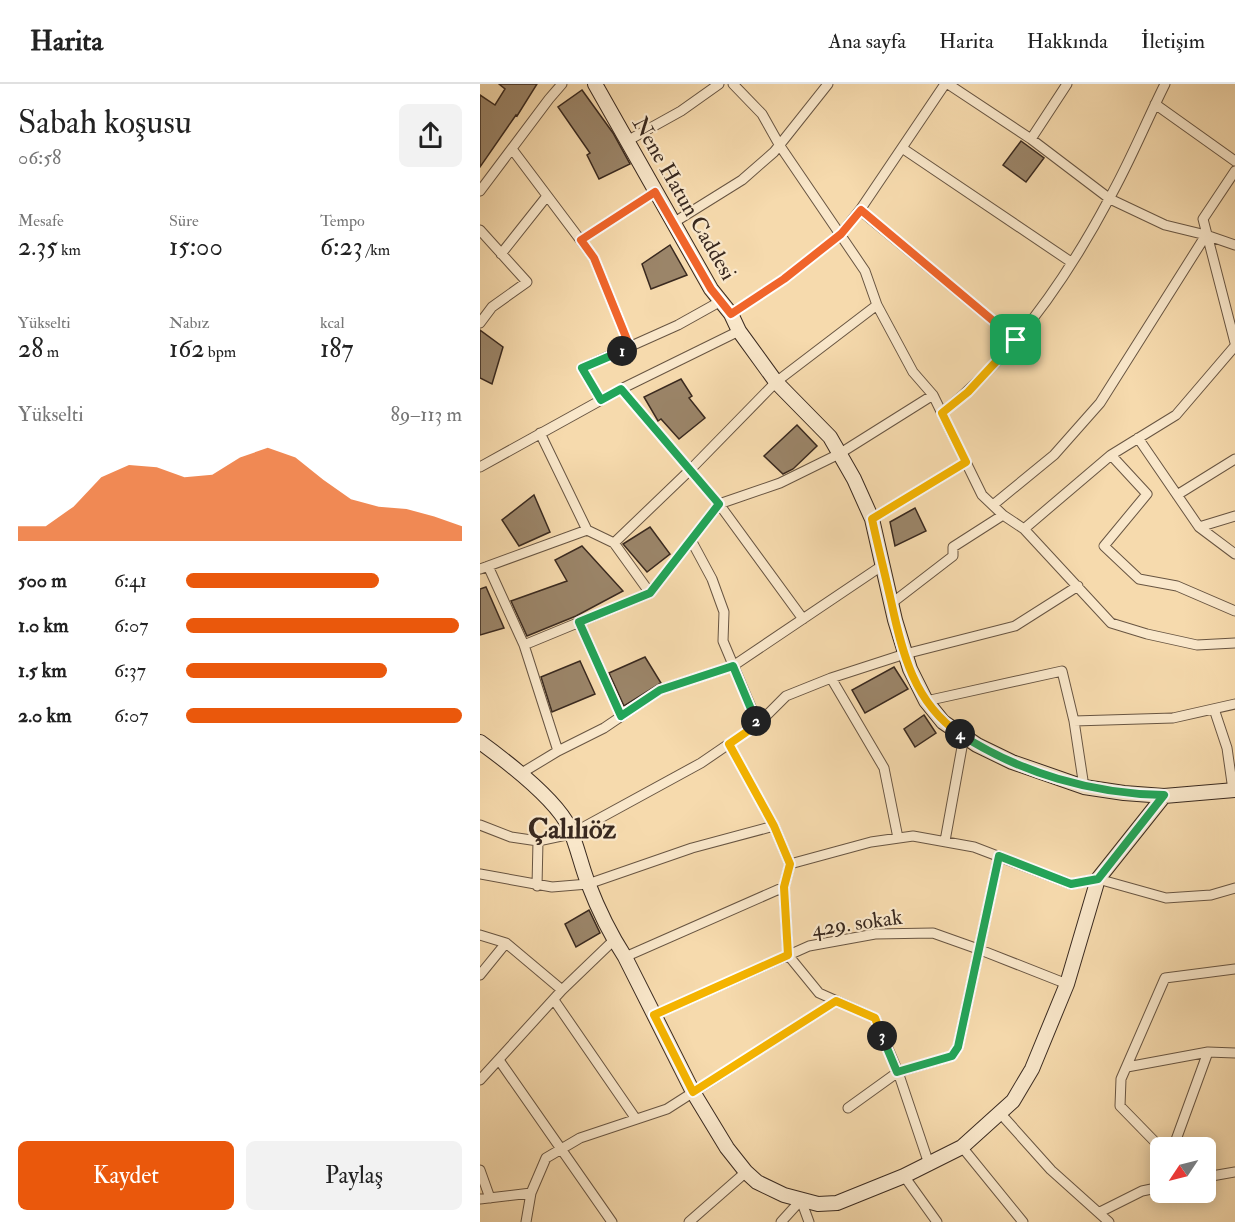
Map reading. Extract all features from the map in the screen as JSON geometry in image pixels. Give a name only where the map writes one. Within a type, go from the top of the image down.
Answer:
[{"type":"street","points":[[480,191],[562,84]]},
{"type":"street","name":"Nene Hatun Caddesi","points":[[595,84],[711,289],[731,314],[739,332],[776,382],[830,437],[854,479],[872,519],[905,654],[918,686],[943,722],[1012,762],[1084,787],[1124,793],[1164,795],[1234,790]]},
{"type":"street","points":[[627,141],[681,111],[719,84]]},
{"type":"street","points":[[733,84],[762,114],[780,147],[865,271],[877,305],[913,372],[933,395],[982,495],[1023,529],[1111,622],[1197,645],[1235,643]]},
{"type":"street","points":[[673,223],[742,180],[780,147],[828,84]]},
{"type":"street","points":[[731,314],[784,279],[841,234],[861,210],[946,84],[1031,139],[1110,199],[1165,225],[1235,245]]},
{"type":"street","points":[[1031,139],[1067,84]]},
{"type":"street","points":[[942,413],[968,392],[1016,340],[1061,279],[1110,199],[1165,84]]},
{"type":"street","points":[[1155,104],[1235,161]]},
{"type":"street","points":[[902,148],[1071,262]]},
{"type":"street","points":[[512,149],[594,258],[630,347]]},
{"type":"street","points":[[1023,529],[1111,455],[1176,415],[1235,345],[1203,219],[1235,171]]},
{"type":"street","points":[[581,240],[655,192]]},
{"type":"street","points":[[501,254],[547,196]]},
{"type":"street","points":[[861,210],[1016,340]]},
{"type":"street","points":[[480,230],[527,282],[492,307],[480,323]]},
{"type":"street","points":[[993,505],[1054,454],[1100,403],[1206,235]]},
{"type":"street","points":[[601,400],[582,368],[678,325],[721,301]]},
{"type":"street","points":[[614,543],[776,382],[877,305]]},
{"type":"street","points":[[480,466],[621,389],[739,332]]},
{"type":"street","points":[[621,389],[719,504],[803,619]]},
{"type":"street","points":[[524,645],[650,593],[719,504],[780,483],[838,454],[933,395]]},
{"type":"street","points":[[540,433],[587,530],[614,543],[650,593]]},
{"type":"street","points":[[1138,438],[1199,527],[1235,554]]},
{"type":"street","points":[[1111,455],[1147,494],[1104,546],[1138,579],[1177,586],[1235,610]]},
{"type":"street","points":[[1177,495],[1235,459]]},
{"type":"street","points":[[872,519],[966,462]]},
{"type":"street","points":[[892,603],[953,556],[953,547],[1003,514]]},
{"type":"street","points":[[1199,527],[1235,516]]},
{"type":"street","points":[[558,751],[524,645],[484,568],[587,530]]},
{"type":"street","points":[[691,540],[712,579],[724,612],[723,641],[758,724]]},
{"type":"street","points":[[520,774],[558,751],[604,728],[660,690],[733,666],[883,565]]},
{"type":"street","points":[[480,825],[511,837],[538,841],[571,834],[701,763],[758,724],[786,696],[831,678],[905,654],[1015,626],[1078,586]]},
{"type":"street","points":[[579,622],[621,716]]},
{"type":"street","points":[[926,700],[1062,671],[1074,721],[1084,787]]},
{"type":"street","points":[[831,678],[884,768],[898,838]]},
{"type":"street","points":[[1074,721],[1173,718],[1235,704]]},
{"type":"street","points":[[1214,709],[1227,748],[1234,790]]},
{"type":"street","points":[[945,841],[964,736]]},
{"type":"street","points":[[480,742],[520,774],[562,816],[571,834],[588,884],[614,940],[625,957],[693,1092],[727,1148],[757,1182],[770,1189],[818,1204],[837,1203],[904,1176],[962,1147],[1013,1101],[1032,1069],[1067,984],[1098,879],[1164,795]]},
{"type":"street","points":[[729,744],[774,826],[790,864],[784,887],[788,955],[819,993],[875,1018],[897,1072],[929,1164]]},
{"type":"street","points":[[480,874],[537,886],[588,884],[692,848],[774,826]]},
{"type":"street","points":[[790,864],[871,842],[913,836],[945,841],[999,856],[1071,884],[1098,879],[1166,898],[1211,895],[1235,888]]},
{"type":"street","points":[[537,886],[538,841]]},
{"type":"street","points":[[848,1108],[897,1072],[952,1056],[958,1047],[999,856]]},
{"type":"street","points":[[625,957],[784,887]]},
{"type":"street","name":"429. sokak","points":[[654,1015],[809,946],[875,934],[933,933],[1067,984]]},
{"type":"street","points":[[480,935],[506,943],[562,990]]},
{"type":"street","points":[[480,1080],[562,990],[614,940]]},
{"type":"street","points":[[480,975],[506,943]]},
{"type":"street","points":[[1150,1137],[1120,1106],[1121,1079],[1166,978],[1235,969]]},
{"type":"street","points":[[554,1000],[636,1119]]},
{"type":"street","points":[[526,1222],[531,1193],[546,1158],[580,1138],[667,1109],[836,1001]]},
{"type":"street","points":[[1127,1067],[1208,1052],[1235,1053]]},
{"type":"street","points":[[1177,1137],[1208,1052]]},
{"type":"street","points":[[499,1060],[612,1222]]},
{"type":"street","points":[[1000,1113],[1051,1170],[1109,1222]]},
{"type":"street","points":[[962,1147],[1023,1222]]},
{"type":"street","points":[[480,1170],[485,1198],[531,1193]]},
{"type":"street","points":[[689,1222],[746,1172]]},
{"type":"street","points":[[1216,1176],[1235,1172]]},
{"type":"street","points":[[904,1176],[937,1222]]},
{"type":"street","points":[[1100,1212],[1150,1189]]},
{"type":"street","points":[[781,1222],[801,1200]]},
{"type":"street","points":[[801,1200],[809,1222]]},
{"type":"building","points":[[499,84],[537,84],[480,167],[480,95],[495,105],[505,89]]},
{"type":"building","points":[[582,90],[613,133],[630,164],[599,179],[587,155],[590,153],[558,107]]},
{"type":"building","points":[[1021,141],[1044,158],[1026,182],[1003,165]]},
{"type":"building","points":[[670,245],[687,275],[651,289],[642,264]]},
{"type":"building","points":[[480,330],[503,347],[492,384],[480,378]]},
{"type":"building","points":[[681,379],[692,396],[689,398],[705,418],[679,439],[661,419],[658,421],[644,397]]},
{"type":"building","points":[[797,425],[817,446],[793,469],[783,474],[764,456]]},
{"type":"building","points":[[534,495],[550,532],[519,546],[502,520]]},
{"type":"building","points":[[915,508],[926,531],[895,546],[890,522]]},
{"type":"building","points":[[650,527],[670,554],[647,572],[623,544]]},
{"type":"building","points":[[582,546],[623,591],[576,616],[527,636],[511,601],[567,581],[555,560]]},
{"type":"building","points":[[486,587],[504,628],[480,635],[480,589]]},
{"type":"building","points":[[645,657],[661,683],[624,706],[609,673]]},
{"type":"building","points":[[580,661],[595,694],[552,712],[541,677]]},
{"type":"building","points":[[894,667],[908,689],[865,713],[852,690]]},
{"type":"building","points":[[924,715],[936,733],[915,747],[904,729]]},
{"type":"building","points":[[589,910],[600,933],[576,947],[565,924]]},
{"type":"district","name":"Çalılıöz","points":[[572,828]]},
{"type":"route","points":[[655,192],[711,289],[731,314],[784,279],[841,234],[861,210],[1016,340],[968,392],[942,413],[966,462],[872,519],[898,634],[910,669],[934,712],[943,722],[977,745],[1012,762],[1084,787],[1124,793],[1164,795],[1098,879],[1071,884],[999,856],[958,1047],[952,1056],[897,1072],[875,1018],[836,1001],[693,1092],[654,1015],[788,955],[784,887],[790,864],[774,826],[729,744],[758,724],[733,666],[660,690],[621,716],[579,622],[650,593],[719,504],[621,389],[601,400],[582,368],[630,347],[594,258],[581,240],[655,192]]}]
